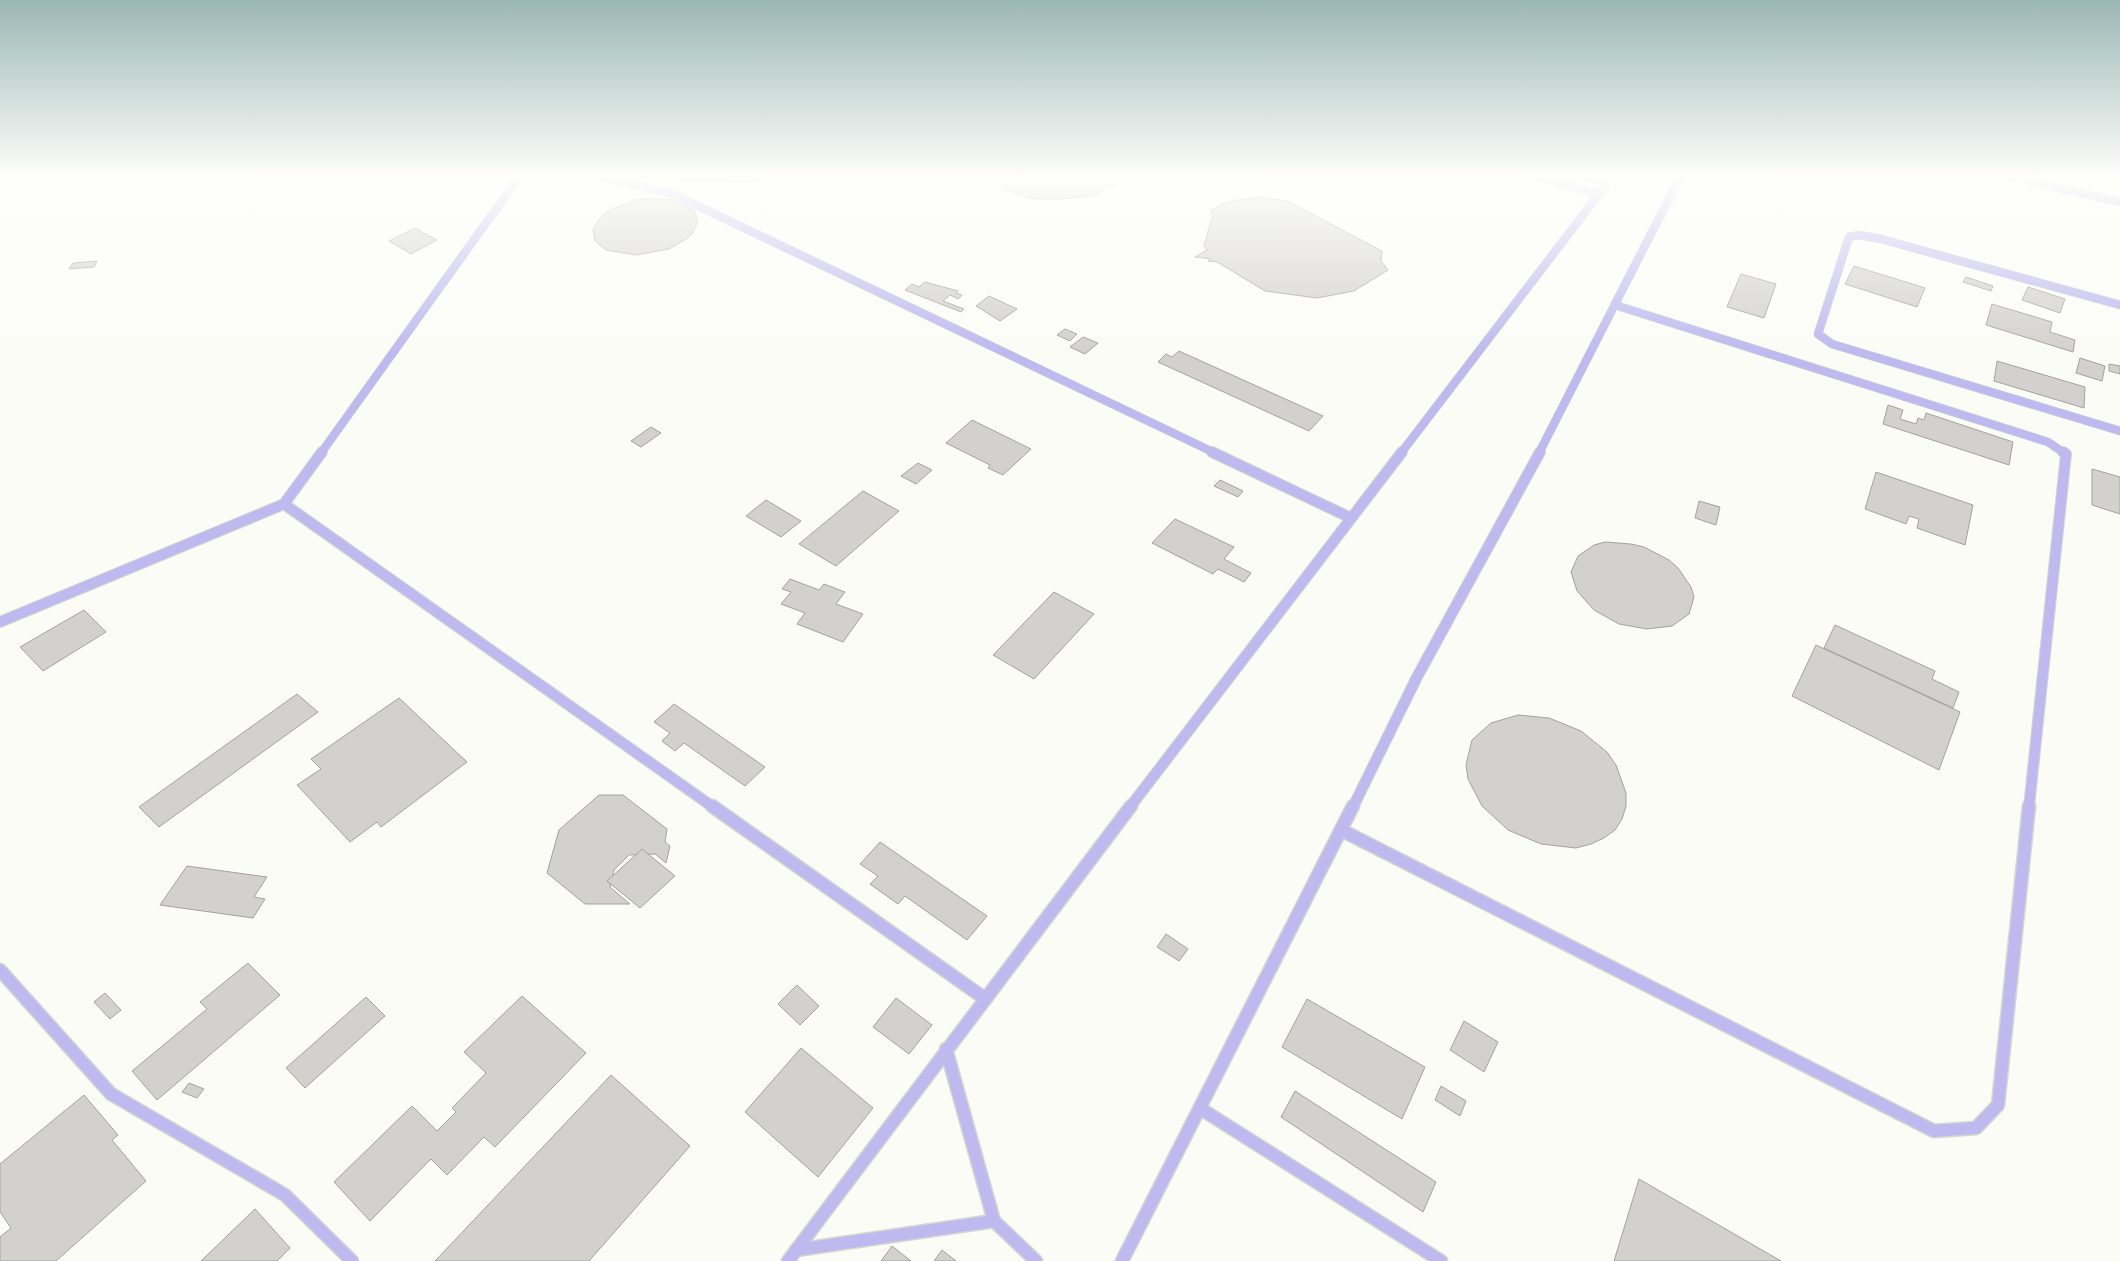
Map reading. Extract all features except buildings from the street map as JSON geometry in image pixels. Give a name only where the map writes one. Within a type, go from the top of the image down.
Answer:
[{"type":"lane","points":[[0,622],[284,504],[476,236]]},
{"type":"lane","points":[[761,236],[1351,518]]},
{"type":"lane","points":[[792,1256],[984,998],[1566,236]]},
{"type":"lane","points":[[1122,1261],[1201,1109],[1417,678],[1523,484],[1650,236]]},
{"type":"lane","points":[[1851,236],[1818,334],[1832,344],[2120,431]]},
{"type":"lane","points":[[1864,236],[2120,305]]},
{"type":"lane","points":[[1341,830],[1934,1131],[1976,1128],[1998,1104],[2066,454],[2048,442],[1615,306]]},
{"type":"lane","points":[[284,504],[984,998]]},
{"type":"lane","points":[[0,970],[111,1094],[285,1195],[352,1261]]},
{"type":"lane","points":[[946,1050],[994,1221],[1036,1261]]},
{"type":"lane","points":[[1201,1109],[1441,1261]]},
{"type":"lane","points":[[792,1256],[994,1221]]}]
